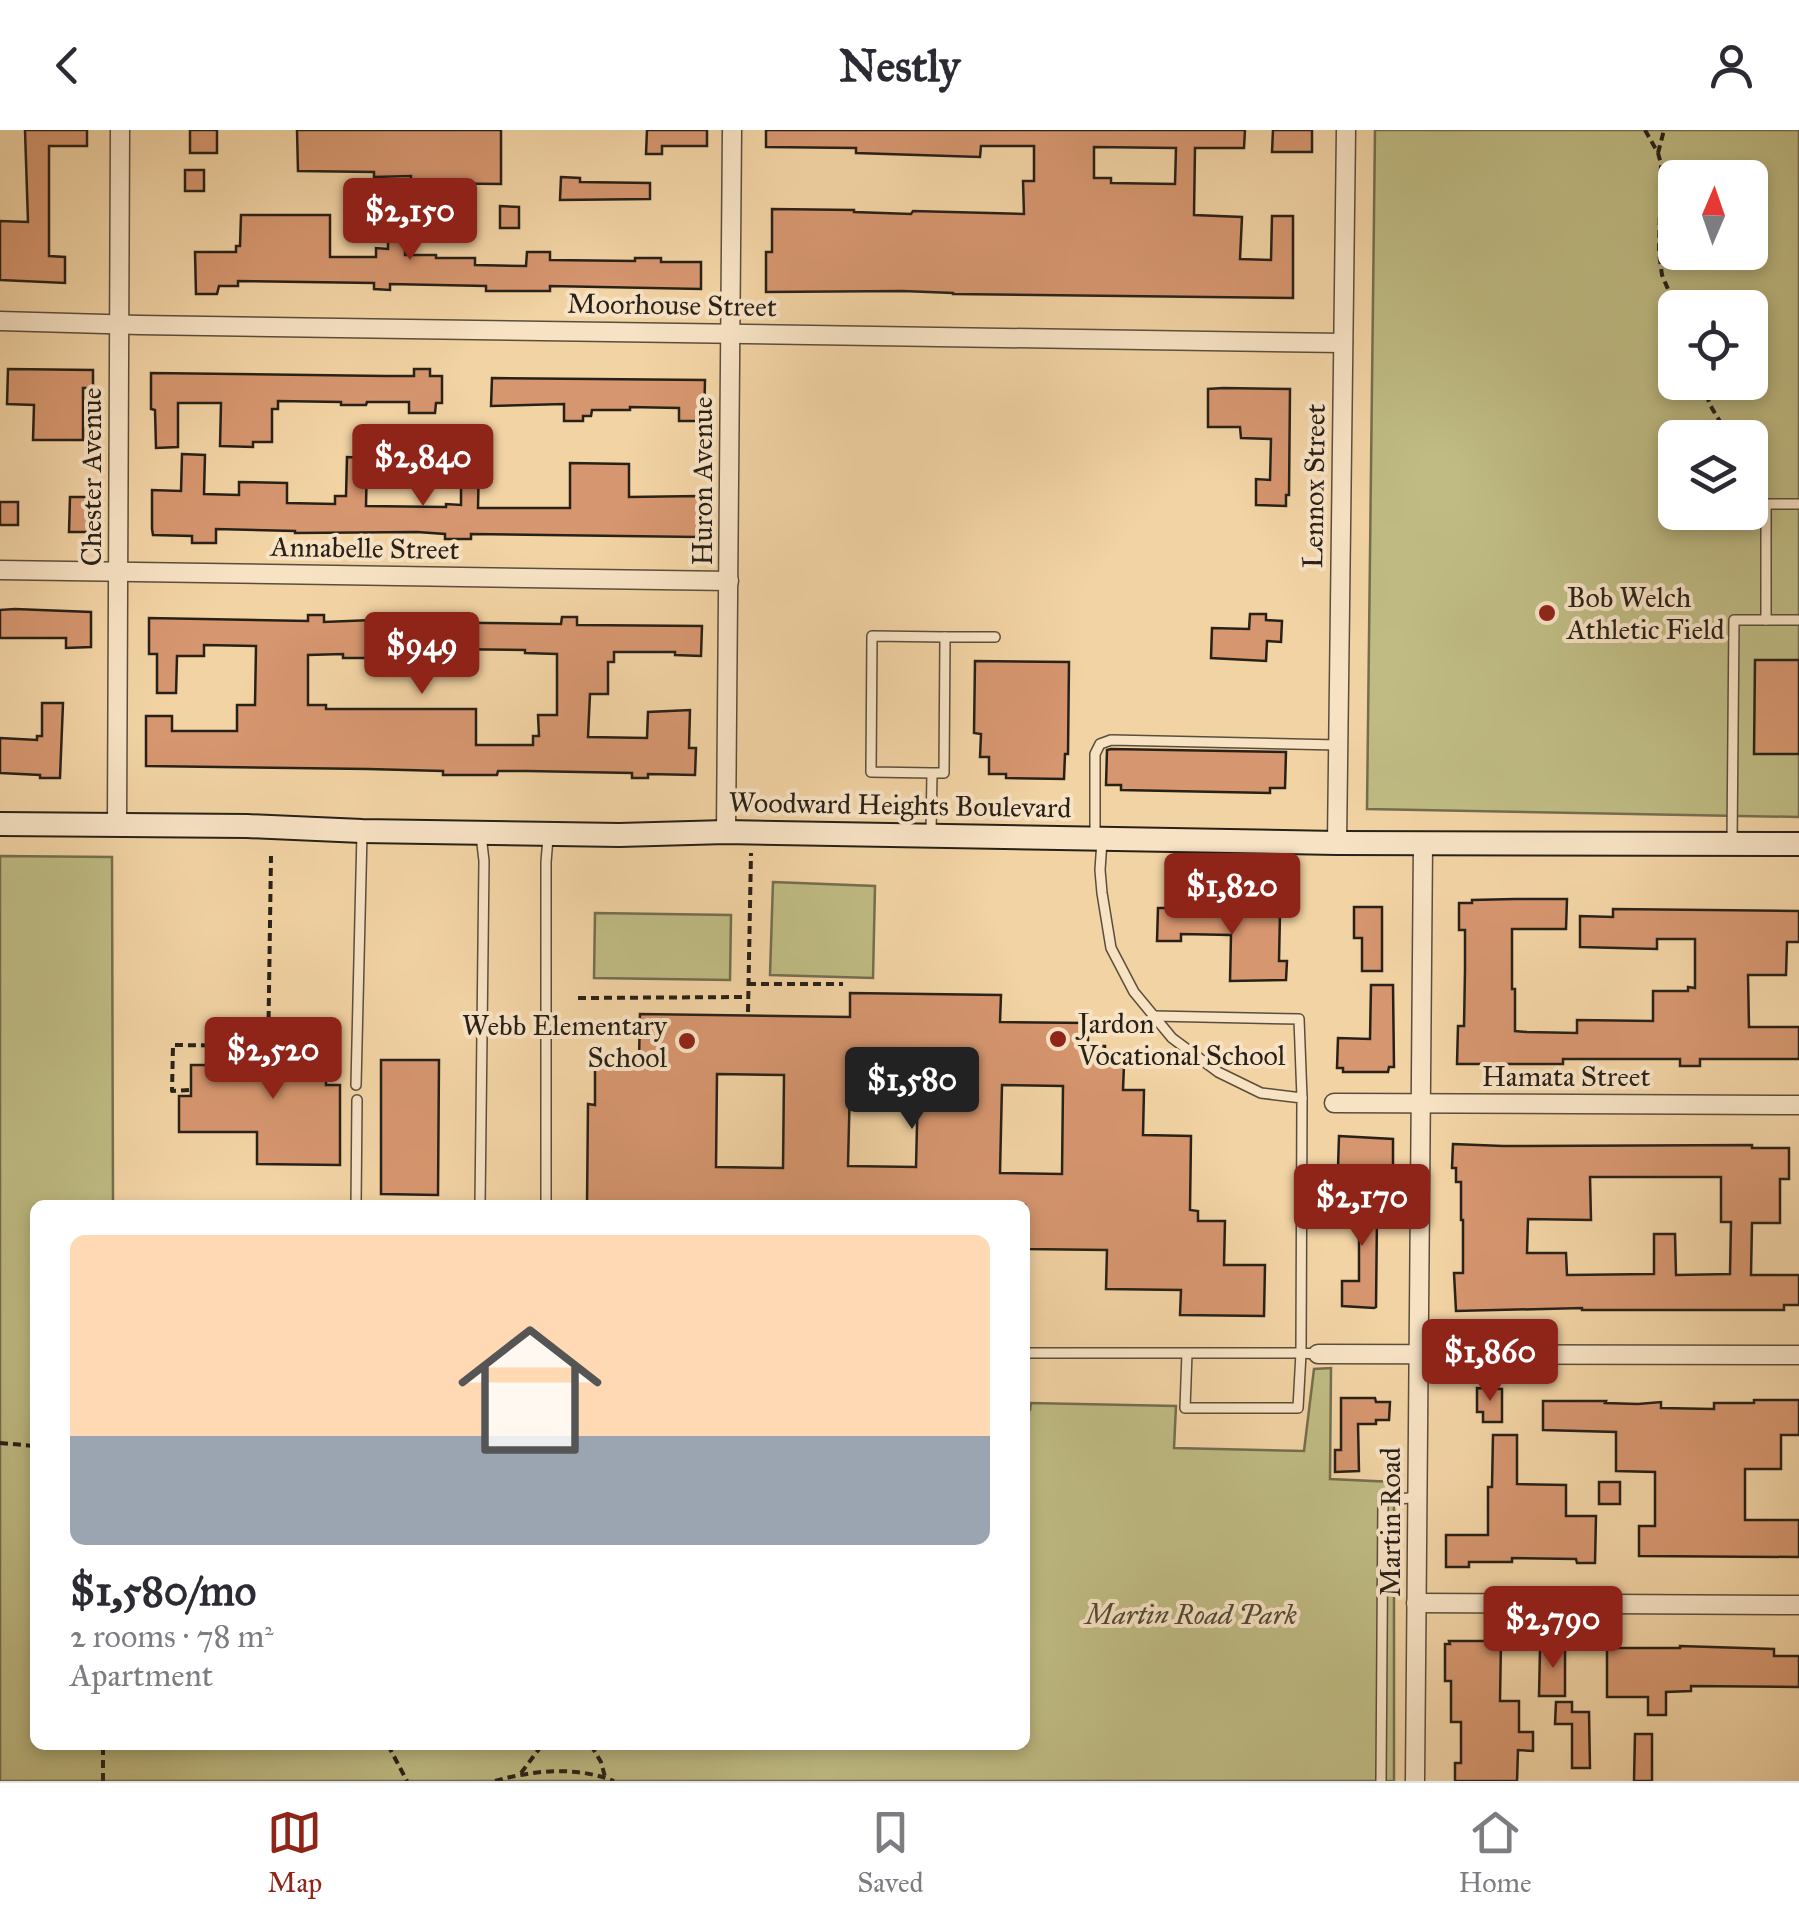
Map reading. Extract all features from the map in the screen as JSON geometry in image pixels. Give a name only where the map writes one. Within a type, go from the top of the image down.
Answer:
[{"type":"street","name":"Chester Avenue","points":[[117,825],[120,130]]},
{"type":"street","name":"Huron Avenue","points":[[726,832],[732,130]]},
{"type":"street","name":"Lennox Street","points":[[1337,842],[1346,130]]},
{"type":"street","name":"Moorhouse Street","points":[[0,320],[1343,343]]},
{"type":"street","name":"Annabelle Street","points":[[0,570],[729,581]]},
{"type":"street","name":"Woodward Heights Boulevard","points":[[0,824],[619,835],[726,832],[1423,843],[1799,844]]},
{"type":"street","name":"Martin Road","points":[[1415,1781],[1423,843]]},
{"type":"street","name":"Hamata Street","points":[[1334,1103],[1799,1104]]},
{"type":"street","points":[[1309,1353],[1799,1355]]},
{"type":"street","points":[[1416,1603],[1799,1605]]},
{"type":"lane","points":[[1768,504],[1799,504]]},
{"type":"lane","points":[[1766,530],[1766,620]]},
{"type":"lane","points":[[1732,844],[1734,620],[1799,620]]},
{"type":"lane","points":[[945,637],[944,773],[871,772],[872,636],[995,637]]},
{"type":"lane","points":[[1302,1098],[1261,1093],[1218,1072],[1172,1038],[1134,992],[1110,948],[1100,870],[1095,754],[1100,744],[1111,740],[1338,745]]},
{"type":"lane","points":[[931,836],[932,773]]},
{"type":"lane","points":[[356,1085],[362,832]]},
{"type":"lane","points":[[480,832],[484,861],[480,1200]]},
{"type":"lane","points":[[546,1200],[549,834]]},
{"type":"lane","points":[[1154,1016],[1299,1019],[1309,1353],[1298,1408],[1185,1408],[1187,1353]]},
{"type":"lane","points":[[356,1200],[357,1100]]},
{"type":"lane","points":[[1030,1352],[1309,1353]]},
{"type":"lane","points":[[1381,1781],[1383,1501],[1417,1497]]},
{"type":"path","points":[[1645,130],[1662,164],[1659,252],[1668,290]]},
{"type":"path","points":[[1658,152],[1664,130]]},
{"type":"path","points":[[748,1012],[750,848]]},
{"type":"path","points":[[268,1058],[271,856]]},
{"type":"path","points":[[748,984],[843,984]]},
{"type":"path","points":[[578,998],[748,997]]},
{"type":"path","points":[[189,1090],[172,1090],[173,1045],[268,1046]]},
{"type":"path","points":[[0,1443],[30,1446]]},
{"type":"path","points":[[103,1750],[103,1781]]},
{"type":"path","points":[[391,1750],[407,1781]]},
{"type":"path","points":[[520,1774],[538,1750]]},
{"type":"path","points":[[593,1750],[606,1778]]},
{"type":"path","points":[[495,1781],[520,1774],[575,1772],[614,1781]]},
{"type":"green space","points":[[1375,130],[1799,130],[1799,817],[1367,809]]},
{"type":"green space","name":"Martin Road Park","points":[[0,856],[112,857],[113,1200],[30,1200],[30,1750],[1030,1750],[1031,1403],[1176,1406],[1174,1448],[1304,1451],[1314,1369],[1331,1368],[1330,1479],[1394,1482],[1394,1781],[0,1781]]},
{"type":"green space","points":[[773,882],[875,886],[873,978],[770,975]]},
{"type":"green space","points":[[595,913],[731,915],[730,980],[594,978]]},
{"type":"building","points":[[25,130],[87,130],[87,146],[49,146],[49,256],[65,257],[65,283],[0,280],[0,221],[28,222]]},
{"type":"building","points":[[190,130],[217,130],[217,153],[190,153]]},
{"type":"building","points":[[297,130],[501,130],[501,184],[411,183],[411,176],[374,177],[374,172],[298,171]]},
{"type":"building","points":[[647,130],[707,130],[707,146],[662,146],[662,154],[646,154]]},
{"type":"building","points":[[766,130],[1245,130],[1244,148],[1195,148],[1194,215],[1242,217],[1240,259],[1271,260],[1272,216],[1293,216],[1293,298],[766,292],[766,252],[772,252],[772,209],[1024,214],[1023,181],[1034,181],[1034,146],[981,146],[980,157],[856,153],[856,148],[766,147]],"holes":[[[1094,147],[1176,148],[1175,184],[1111,183],[1111,178],[1094,178]]]},
{"type":"building","points":[[1273,130],[1312,130],[1312,152],[1272,152]]},
{"type":"building","points":[[185,170],[204,170],[204,191],[185,191]]},
{"type":"building","points":[[561,177],[580,178],[580,182],[650,183],[650,199],[560,200]]},
{"type":"building","points":[[500,206],[519,207],[519,228],[500,228]]},
{"type":"building","points":[[388,209],[405,210],[405,255],[475,258],[475,265],[526,266],[527,252],[550,252],[550,260],[661,258],[661,262],[701,262],[701,289],[550,286],[550,291],[486,291],[486,286],[390,284],[390,290],[374,289],[374,283],[238,281],[238,286],[219,286],[217,294],[196,294],[195,252],[236,252],[236,246],[240,246],[241,215],[330,215],[330,257],[376,257],[376,248],[388,249]]},
{"type":"building","points":[[8,369],[93,370],[93,388],[83,388],[83,440],[33,440],[34,405],[7,404]]},
{"type":"building","points":[[414,369],[430,369],[430,376],[442,376],[442,403],[436,403],[435,413],[409,413],[409,402],[341,405],[278,401],[278,409],[272,409],[272,442],[253,442],[253,447],[220,446],[221,403],[178,403],[178,447],[156,448],[151,373],[414,376]]},
{"type":"building","points":[[492,378],[705,380],[704,421],[679,421],[679,408],[630,407],[592,410],[591,416],[583,416],[583,421],[564,421],[564,404],[491,406]]},
{"type":"building","points":[[1208,389],[1290,389],[1286,506],[1256,505],[1256,479],[1270,480],[1271,439],[1241,438],[1240,427],[1208,427]]},
{"type":"building","points":[[182,454],[205,455],[204,494],[239,495],[239,482],[287,483],[287,503],[335,504],[335,496],[346,496],[347,457],[367,458],[366,506],[461,505],[461,461],[479,461],[478,508],[570,508],[570,463],[629,464],[629,497],[699,496],[698,537],[471,534],[471,539],[445,539],[445,534],[417,532],[216,529],[216,543],[192,543],[192,536],[153,535],[152,529],[152,490],[181,491]]},
{"type":"building","points":[[70,497],[92,497],[92,532],[69,532]]},
{"type":"building","points":[[0,502],[18,502],[18,525],[0,525]]},
{"type":"building","points":[[0,610],[91,612],[91,647],[66,648],[66,638],[0,638]]},
{"type":"building","points":[[1250,614],[1266,614],[1266,620],[1282,621],[1281,642],[1267,641],[1266,661],[1211,658],[1212,628],[1249,629]]},
{"type":"building","points":[[308,615],[324,615],[324,622],[561,624],[562,617],[577,617],[577,625],[702,626],[701,656],[614,652],[614,662],[608,662],[608,694],[590,694],[588,737],[647,738],[648,712],[690,710],[689,748],[696,748],[695,775],[648,774],[648,778],[632,778],[632,773],[498,771],[497,775],[443,775],[443,771],[146,766],[146,716],[172,716],[172,731],[237,731],[237,705],[255,705],[256,646],[204,645],[204,656],[177,656],[176,693],[157,693],[157,654],[149,654],[149,618],[308,621]],"holes":[[[439,649],[557,654],[557,715],[538,715],[539,736],[533,736],[533,745],[476,745],[476,709],[326,709],[326,705],[308,705],[308,655],[343,654],[343,658],[374,661],[438,663]]]},
{"type":"building","points":[[1755,660],[1799,660],[1799,754],[1754,754]]},
{"type":"building","points":[[975,661],[1069,662],[1064,779],[989,774],[989,757],[980,757],[981,734],[974,733]]},
{"type":"building","points":[[42,703],[63,703],[60,778],[0,773],[0,738],[37,740],[37,736],[42,736]]},
{"type":"building","points":[[1107,750],[1286,752],[1285,788],[1270,788],[1270,793],[1121,790],[1121,785],[1106,785]]},
{"type":"building","points":[[1567,899],[1566,929],[1512,929],[1515,1031],[1577,1033],[1577,1020],[1653,1021],[1653,991],[1695,988],[1695,939],[1657,939],[1657,949],[1580,947],[1580,916],[1613,917],[1613,909],[1799,911],[1799,942],[1787,942],[1786,975],[1748,975],[1749,1027],[1799,1027],[1799,1059],[1700,1059],[1700,1066],[1680,1066],[1680,1059],[1457,1064],[1458,1026],[1464,1026],[1465,970],[1465,930],[1459,930],[1459,903]]},
{"type":"building","points":[[1203,906],[1280,913],[1279,961],[1287,961],[1286,980],[1230,981],[1231,935],[1181,934],[1181,941],[1157,941],[1158,908]]},
{"type":"building","points":[[1354,907],[1382,907],[1382,971],[1362,971],[1362,938],[1354,938]]},
{"type":"building","points":[[1371,985],[1393,985],[1394,1067],[1389,1067],[1388,1072],[1343,1072],[1343,1068],[1337,1068],[1338,1038],[1370,1039]]},
{"type":"building","points":[[850,993],[1001,995],[1000,1022],[1088,1023],[1088,1046],[1105,1046],[1105,1065],[1124,1065],[1123,1090],[1144,1090],[1143,1135],[1191,1136],[1190,1210],[1198,1211],[1198,1221],[1225,1221],[1224,1265],[1265,1265],[1264,1316],[1180,1315],[1181,1290],[1106,1289],[1107,1250],[1030,1249],[1030,1200],[587,1200],[588,1104],[595,1105],[595,1057],[639,1058],[640,1014],[850,1017]],"holes":[[[717,1074],[784,1075],[783,1168],[716,1167]],[[850,1083],[918,1084],[916,1167],[848,1166]],[[1002,1085],[1063,1086],[1062,1174],[1000,1173]]]},
{"type":"building","points":[[282,1023],[326,1023],[326,1085],[340,1085],[340,1165],[257,1164],[257,1132],[179,1132],[179,1096],[191,1096],[191,1065],[236,1065],[236,1071],[282,1071]]},
{"type":"building","points":[[381,1060],[439,1060],[438,1195],[381,1194]]},
{"type":"building","points":[[1339,1136],[1393,1139],[1393,1169],[1338,1168]]},
{"type":"building","points":[[1453,1144],[1789,1148],[1789,1179],[1780,1179],[1780,1223],[1752,1223],[1751,1275],[1799,1275],[1799,1305],[1784,1305],[1784,1310],[1456,1311],[1454,1273],[1463,1273],[1463,1220],[1461,1182],[1456,1182],[1456,1168],[1452,1168]],"holes":[[[1590,1177],[1721,1177],[1721,1222],[1731,1222],[1730,1274],[1676,1275],[1675,1234],[1654,1234],[1654,1274],[1567,1275],[1566,1253],[1527,1253],[1528,1219],[1591,1220]]]},
{"type":"building","points":[[1336,1199],[1385,1199],[1385,1216],[1377,1216],[1374,1308],[1342,1306],[1342,1281],[1359,1281],[1359,1222],[1336,1223]]},
{"type":"building","points":[[1477,1388],[1502,1389],[1502,1422],[1483,1422],[1483,1412],[1477,1412]]},
{"type":"building","points":[[1341,1398],[1390,1402],[1389,1420],[1358,1424],[1359,1471],[1335,1472],[1335,1450],[1341,1450]]},
{"type":"building","points":[[1799,1400],[1799,1435],[1781,1435],[1781,1469],[1745,1469],[1745,1520],[1799,1520],[1799,1557],[1639,1556],[1639,1526],[1655,1526],[1655,1472],[1616,1471],[1616,1432],[1543,1430],[1543,1401],[1661,1402],[1661,1408],[1714,1409],[1714,1403]]},
{"type":"building","points":[[1493,1435],[1517,1435],[1517,1484],[1566,1485],[1566,1516],[1596,1516],[1595,1563],[1512,1558],[1512,1562],[1469,1562],[1469,1567],[1446,1567],[1446,1535],[1488,1535]]},
{"type":"building","points":[[1599,1482],[1620,1482],[1620,1504],[1599,1504]]},
{"type":"building","points":[[1501,1641],[1500,1701],[1519,1701],[1519,1732],[1533,1732],[1533,1751],[1518,1750],[1517,1781],[1455,1781],[1455,1763],[1461,1763],[1461,1722],[1451,1722],[1451,1681],[1445,1681],[1445,1644]]},
{"type":"building","points":[[1550,1643],[1565,1643],[1565,1696],[1539,1696],[1540,1650],[1550,1650]]},
{"type":"building","points":[[1607,1648],[1774,1649],[1774,1656],[1799,1656],[1799,1687],[1691,1686],[1691,1691],[1666,1692],[1666,1715],[1648,1715],[1648,1697],[1607,1697]]},
{"type":"building","points":[[1556,1702],[1572,1702],[1572,1712],[1589,1712],[1590,1768],[1572,1768],[1572,1724],[1555,1724]]},
{"type":"building","points":[[1635,1734],[1652,1734],[1652,1781],[1634,1781]]},
{"type":"place","name":"Bob Welch Athletic Field","points":[[1547,613]]},
{"type":"place","name":"Jardon Vocational School","points":[[1058,1039]]},
{"type":"place","name":"Webb Elementary School","points":[[687,1041]]}]
